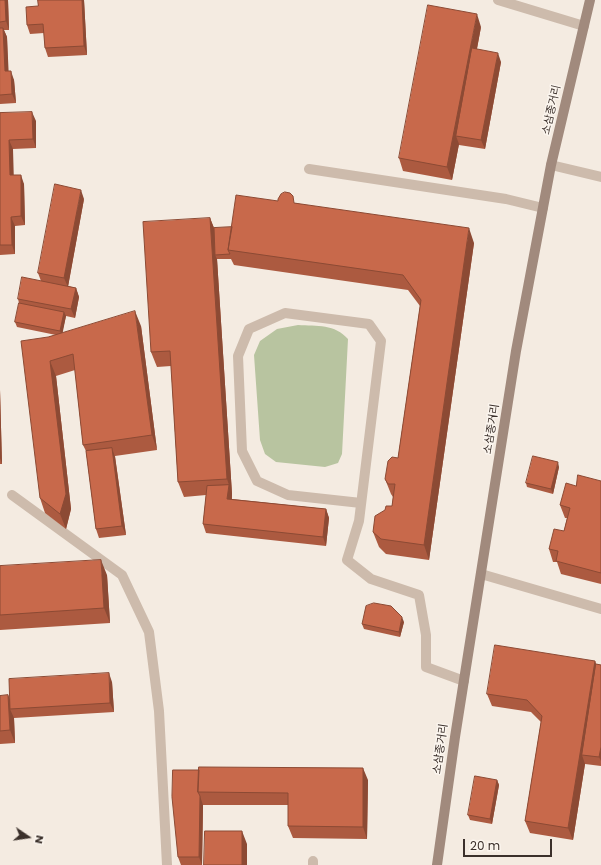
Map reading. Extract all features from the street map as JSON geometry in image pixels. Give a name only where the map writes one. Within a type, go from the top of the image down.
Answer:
[{"type":"street","points":[[498,0],[584,26]]},
{"type":"street","name":"소삼종거리","points":[[437,865],[516,351],[551,165],[590,0]]},
{"type":"street","points":[[551,165],[601,177]]},
{"type":"street","points":[[309,169],[506,199],[543,208]]},
{"type":"street","points":[[361,503],[288,495],[257,481],[242,451],[238,356],[248,329],[285,313],[369,324],[381,341],[359,521],[347,560],[371,579],[419,595],[426,635],[426,667],[464,682]]},
{"type":"street","points":[[12,495],[122,575],[149,632],[159,711],[167,865]]},
{"type":"street","points":[[481,574],[601,609]]},
{"type":"green space","points":[[298,325],[331,328],[343,334],[348,339],[342,454],[338,463],[325,467],[276,462],[265,454],[260,440],[254,355],[260,341],[277,329]]},
{"type":"building","points":[[0,0],[5,0],[6,21],[0,22]]},
{"type":"building","points":[[38,0],[82,0],[84,46],[45,48],[43,24],[27,25],[26,7],[38,6]]},
{"type":"building","points":[[428,5],[477,14],[447,167],[399,158]]},
{"type":"building","points":[[0,28],[3,28],[5,71],[11,71],[12,94],[0,95]]},
{"type":"building","points":[[472,48],[498,53],[481,140],[456,136]]},
{"type":"building","points":[[32,112],[33,139],[9,140],[10,175],[21,175],[21,216],[11,217],[12,245],[0,245],[0,113]]},
{"type":"building","points":[[55,184],[81,190],[64,278],[38,273]]},
{"type":"building","points":[[285,192],[290,193],[293,196],[294,203],[469,228],[424,545],[381,539],[373,532],[375,516],[385,510],[386,506],[392,506],[395,484],[388,484],[385,479],[388,461],[392,457],[398,458],[421,300],[403,275],[228,250],[236,195],[278,201],[281,194]]},
{"type":"building","points":[[210,218],[227,479],[178,482],[170,351],[151,352],[143,222]]},
{"type":"building","points":[[232,227],[228,250],[230,254],[215,255],[214,228]]},
{"type":"building","points":[[22,277],[76,288],[71,309],[18,299]]},
{"type":"building","points":[[19,303],[64,312],[60,331],[15,322]]},
{"type":"building","points":[[135,311],[152,435],[83,445],[73,354],[50,361],[66,494],[60,514],[40,498],[21,341],[48,337]]},
{"type":"building","points":[[112,448],[122,526],[96,529],[86,451]]},
{"type":"building","points":[[533,456],[558,462],[551,489],[526,483]]},
{"type":"building","points":[[578,475],[601,481],[601,573],[556,561],[558,551],[549,549],[554,529],[564,531],[570,508],[560,505],[566,483],[576,486]]},
{"type":"building","points":[[229,485],[227,499],[326,509],[323,537],[203,524],[207,486]]},
{"type":"building","points":[[101,560],[104,608],[0,615],[0,566]]},
{"type":"building","points":[[374,603],[391,606],[402,617],[399,632],[362,624],[366,606]]},
{"type":"building","points":[[495,645],[595,661],[568,828],[525,821],[542,716],[527,700],[487,694]]},
{"type":"building","points":[[596,664],[601,665],[601,747],[599,757],[582,755]]},
{"type":"building","points":[[109,673],[110,703],[10,709],[9,679]]},
{"type":"building","points":[[8,695],[10,730],[0,731],[0,696]]},
{"type":"building","points":[[199,767],[363,768],[363,827],[288,826],[288,793],[198,792]]},
{"type":"building","points":[[173,770],[199,770],[199,857],[178,857],[172,797]]},
{"type":"building","points":[[475,776],[497,780],[490,819],[468,815]]},
{"type":"building","points":[[205,831],[242,831],[242,865],[204,865]]}]
